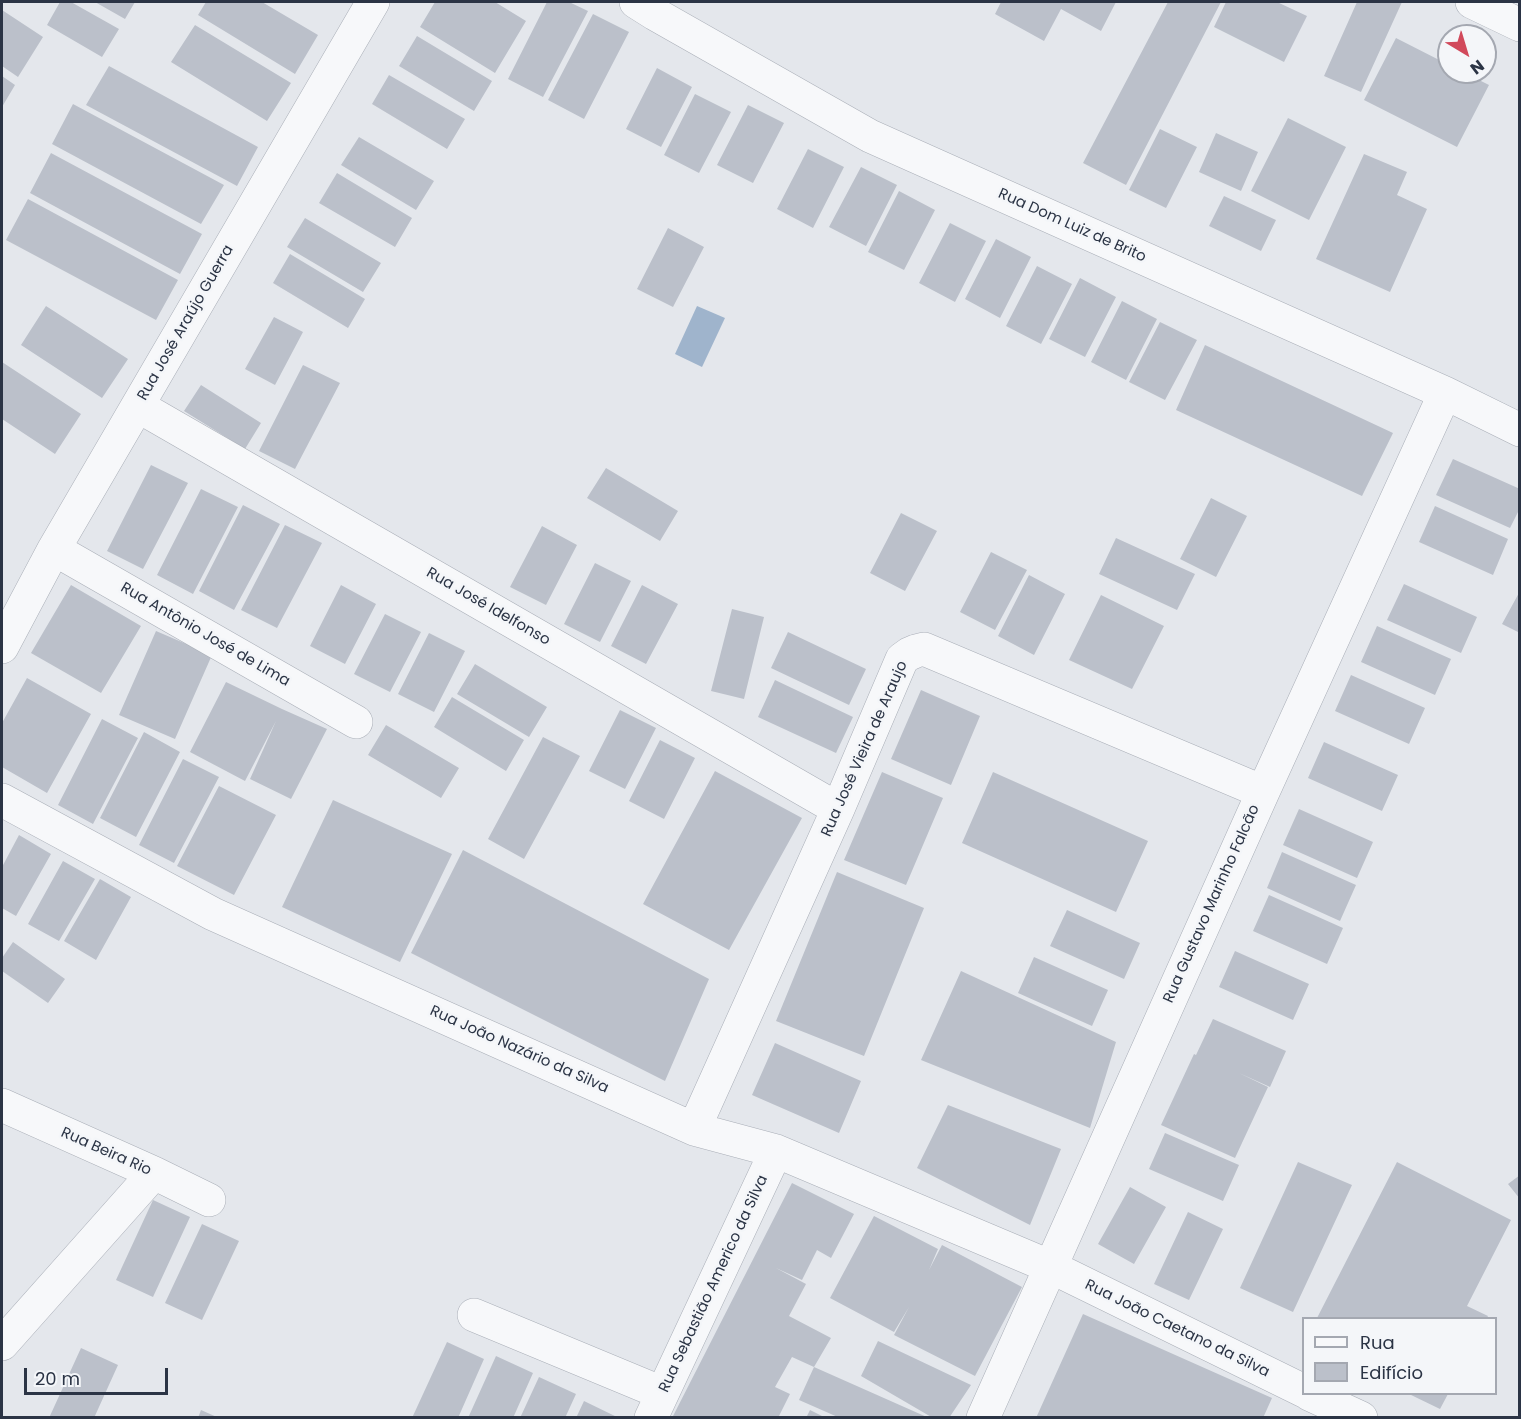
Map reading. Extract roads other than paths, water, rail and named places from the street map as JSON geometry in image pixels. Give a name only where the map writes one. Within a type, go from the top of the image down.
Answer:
[{"type":"street","name":"Rua José Araújo Guerra","points":[[2,647],[54,549],[373,2]]},
{"type":"street","name":"Rua Dom Luiz de Brito","points":[[636,2],[870,136],[1445,393],[1520,430]]},
{"type":"street","points":[[1472,2],[1520,25]]},
{"type":"street","name":"Rua Gustavo Marinho Falcão","points":[[983,1418],[1263,792],[1445,393]]},
{"type":"street","name":"Rua José Idelfonso","points":[[138,406],[838,809]]},
{"type":"street","name":"Rua Antônio José de Lima","points":[[54,549],[356,722]]},
{"type":"street","name":"Rua José Vieira de Araujo","points":[[694,1129],[838,809],[902,659],[924,649],[1263,792]]},
{"type":"street","name":"Rua João Nazário da Silva","points":[[2,800],[213,914],[694,1129],[776,1151],[1051,1267]]},
{"type":"street","name":"Rua Beira Rio","points":[[2,1105],[209,1200]]},
{"type":"street","name":"Rua Sebastião Americo da Silva","points":[[657,1405],[776,1151]]},
{"type":"street","points":[[2,1344],[154,1173]]},
{"type":"street","name":"Rua João Caetano da Silva","points":[[1051,1267],[1307,1399],[1360,1418]]},
{"type":"street","points":[[474,1315],[657,1405]]},
{"type":"water","points":[[697,306],[725,318],[702,367],[675,354]]}]
